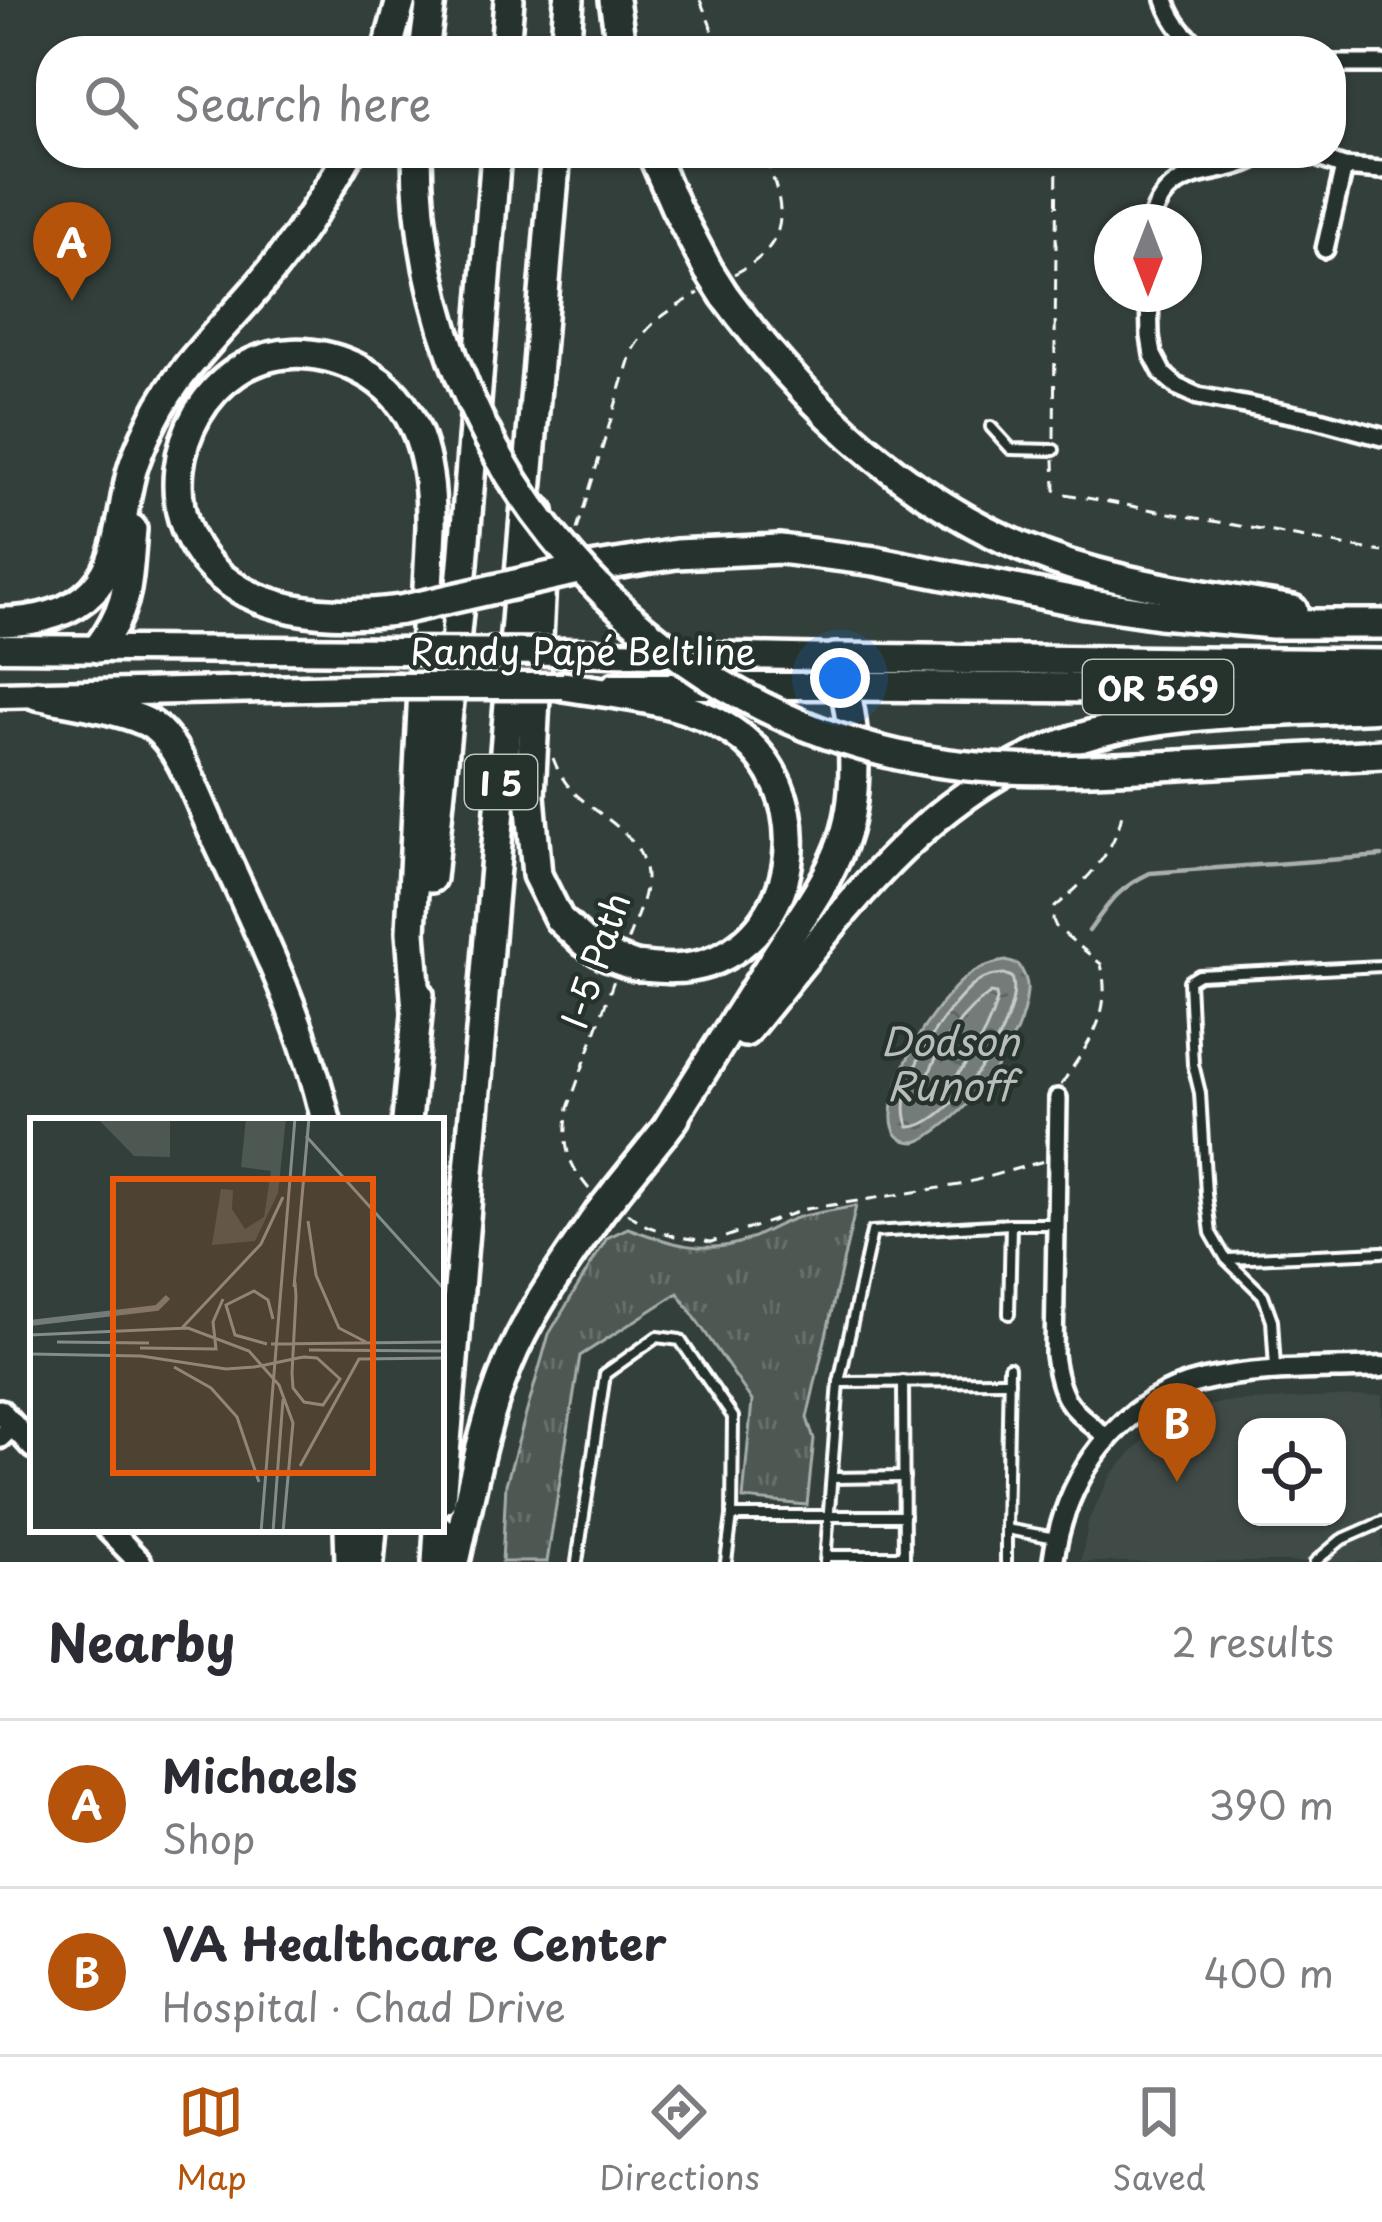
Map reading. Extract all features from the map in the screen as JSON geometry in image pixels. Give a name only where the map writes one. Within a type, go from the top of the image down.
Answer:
[{"type":"highway","points":[[391,36],[401,0]]},
{"type":"highway","points":[[426,36],[431,0]]},
{"type":"highway","points":[[506,36],[509,0]]},
{"type":"highway","points":[[566,36],[569,0]]},
{"type":"highway","points":[[614,0],[620,36]]},
{"type":"highway","points":[[0,622],[56,613],[94,589],[114,553],[131,472],[151,423],[175,383],[265,279],[340,168]]},
{"type":"highway","points":[[418,168],[427,264],[446,340],[502,465],[543,526],[596,586],[639,627],[728,688],[800,724],[876,749],[982,767],[1082,770],[1382,754]]},
{"type":"highway","name":"I 5","points":[[407,1118],[463,564],[495,168]]},
{"type":"highway","name":"I 5","points":[[444,1465],[555,168]]},
{"type":"highway","points":[[659,168],[716,283],[767,352],[864,449],[946,509],[1002,540],[1092,572],[1173,591],[1375,624]]},
{"type":"highway","points":[[417,1011],[411,932],[431,527],[424,451],[412,419],[397,398],[357,367],[318,356],[291,355],[256,363],[230,377],[194,418],[179,455],[177,485],[179,505],[200,554],[230,584],[270,604],[342,615],[401,610],[573,571],[676,554],[780,549],[875,561],[1159,614],[1273,624],[1375,624]]},
{"type":"highway","points":[[530,452],[544,540],[530,796],[537,875],[559,919],[584,942],[622,958],[682,969],[723,956],[754,933],[782,892],[791,848],[786,804],[764,761],[736,733],[702,714],[655,700],[563,686]]},
{"type":"highway","points":[[98,648],[122,614],[126,596],[140,454]]},
{"type":"highway","points":[[664,1130],[820,888],[842,844],[853,762],[852,717],[835,658]]},
{"type":"highway","name":"Randy Papé Beltline","points":[[835,658],[1382,664]]},
{"type":"highway","name":"Randy Papé Beltline","points":[[846,686],[1382,690]]},
{"type":"highway","points":[[37,695],[131,716],[164,736],[184,768],[279,977],[307,1047],[325,1118]]},
{"type":"highway","points":[[455,1562],[508,1364],[535,1311],[608,1202],[664,1130],[873,876],[935,817],[986,780],[1115,728],[1180,718],[1382,707]]},
{"type":"highway","points":[[349,1532],[350,1562]]},
{"type":"highway","points":[[369,1562],[372,1532]]},
{"type":"highway","points":[[437,1562],[439,1532]]},
{"type":"main road","name":"Randy Papé Beltline","points":[[0,648],[835,658]]},
{"type":"main road","name":"Randy Papé Beltline","points":[[0,695],[396,686],[846,686]]},
{"type":"main road","points":[[4,1424],[30,1445]]},
{"type":"main road","points":[[111,1532],[140,1562]]},
{"type":"street","points":[[1166,0],[1186,36]]},
{"type":"street","points":[[1346,64],[1382,64]]},
{"type":"street","points":[[1346,167],[1382,170]]},
{"type":"street","points":[[1159,204],[1181,179],[1235,168]]},
{"type":"street","points":[[1324,249],[1344,168]]},
{"type":"street","points":[[1149,312],[1153,355],[1178,388],[1382,437]]},
{"type":"street","points":[[1058,1098],[1054,1354],[1067,1403],[1106,1437]]},
{"type":"street","points":[[1053,1562],[1068,1501],[1106,1437],[1129,1416],[1178,1388],[1203,1380],[1382,1367]]},
{"type":"lane","points":[[991,427],[1011,449],[1054,450]]},
{"type":"lane","points":[[1275,1372],[1267,1304],[1257,1287],[1226,1259],[1211,1233],[1200,1093],[1192,1064],[1189,981],[1199,975],[1382,966]]},
{"type":"lane","points":[[1009,1315],[1011,1224]]},
{"type":"lane","points":[[903,1381],[904,1559],[825,1559],[839,1382],[872,1232],[1056,1224]]},
{"type":"lane","points":[[1226,1259],[1382,1252]]},
{"type":"lane","points":[[577,1562],[605,1374],[657,1337],[680,1340],[733,1418],[732,1516],[726,1562]]},
{"type":"lane","points":[[1006,1562],[1009,1367]]},
{"type":"lane","points":[[839,1382],[1009,1381]]},
{"type":"lane","points":[[832,1478],[904,1477]]},
{"type":"lane","points":[[732,1516],[904,1516]]},
{"type":"lane","points":[[1315,1562],[1341,1540],[1381,1524]]},
{"type":"lane","points":[[1006,1529],[1058,1538]]},
{"type":"path","points":[[700,0],[715,36]]},
{"type":"path","points":[[578,526],[632,351],[644,330],[752,264],[772,243],[782,204],[769,168]]},
{"type":"path","points":[[1058,168],[1055,490],[1382,552]]},
{"type":"path","name":"I-5 Path","points":[[554,760],[562,779],[624,832],[639,851],[646,880],[565,1128],[573,1170],[608,1202]]},
{"type":"path","points":[[1058,1098],[1097,1029],[1105,996],[1101,964],[1056,927],[1054,911],[1102,861],[1114,843],[1122,813]]},
{"type":"path","points":[[608,1202],[647,1226],[711,1242],[806,1209],[959,1186],[1058,1158]]},
{"type":"shaded area","points":[[1382,1395],[1382,1562],[1081,1562],[1089,1519],[1111,1475],[1147,1436],[1203,1407]]},
{"type":"green space","points":[[856,1206],[807,1418],[814,1439],[807,1505],[743,1499],[752,1401],[678,1293],[580,1356],[547,1562],[502,1562],[506,1484],[549,1334],[607,1238],[628,1228],[672,1243],[717,1247],[747,1240],[799,1217]]},
{"type":"water","name":"Dodson Runoff","points":[[1006,961],[1019,965],[1027,987],[1017,1030],[996,1068],[954,1117],[933,1133],[914,1142],[900,1138],[893,1126],[896,1092],[923,1029],[967,976]]},
{"type":"waterway","points":[[1089,931],[1115,897],[1150,873],[1382,856]]},
{"type":"place","name":"Michaels","points":[[72,301]]},
{"type":"place","name":"VA Healthcare Center","points":[[1177,1482]]}]
